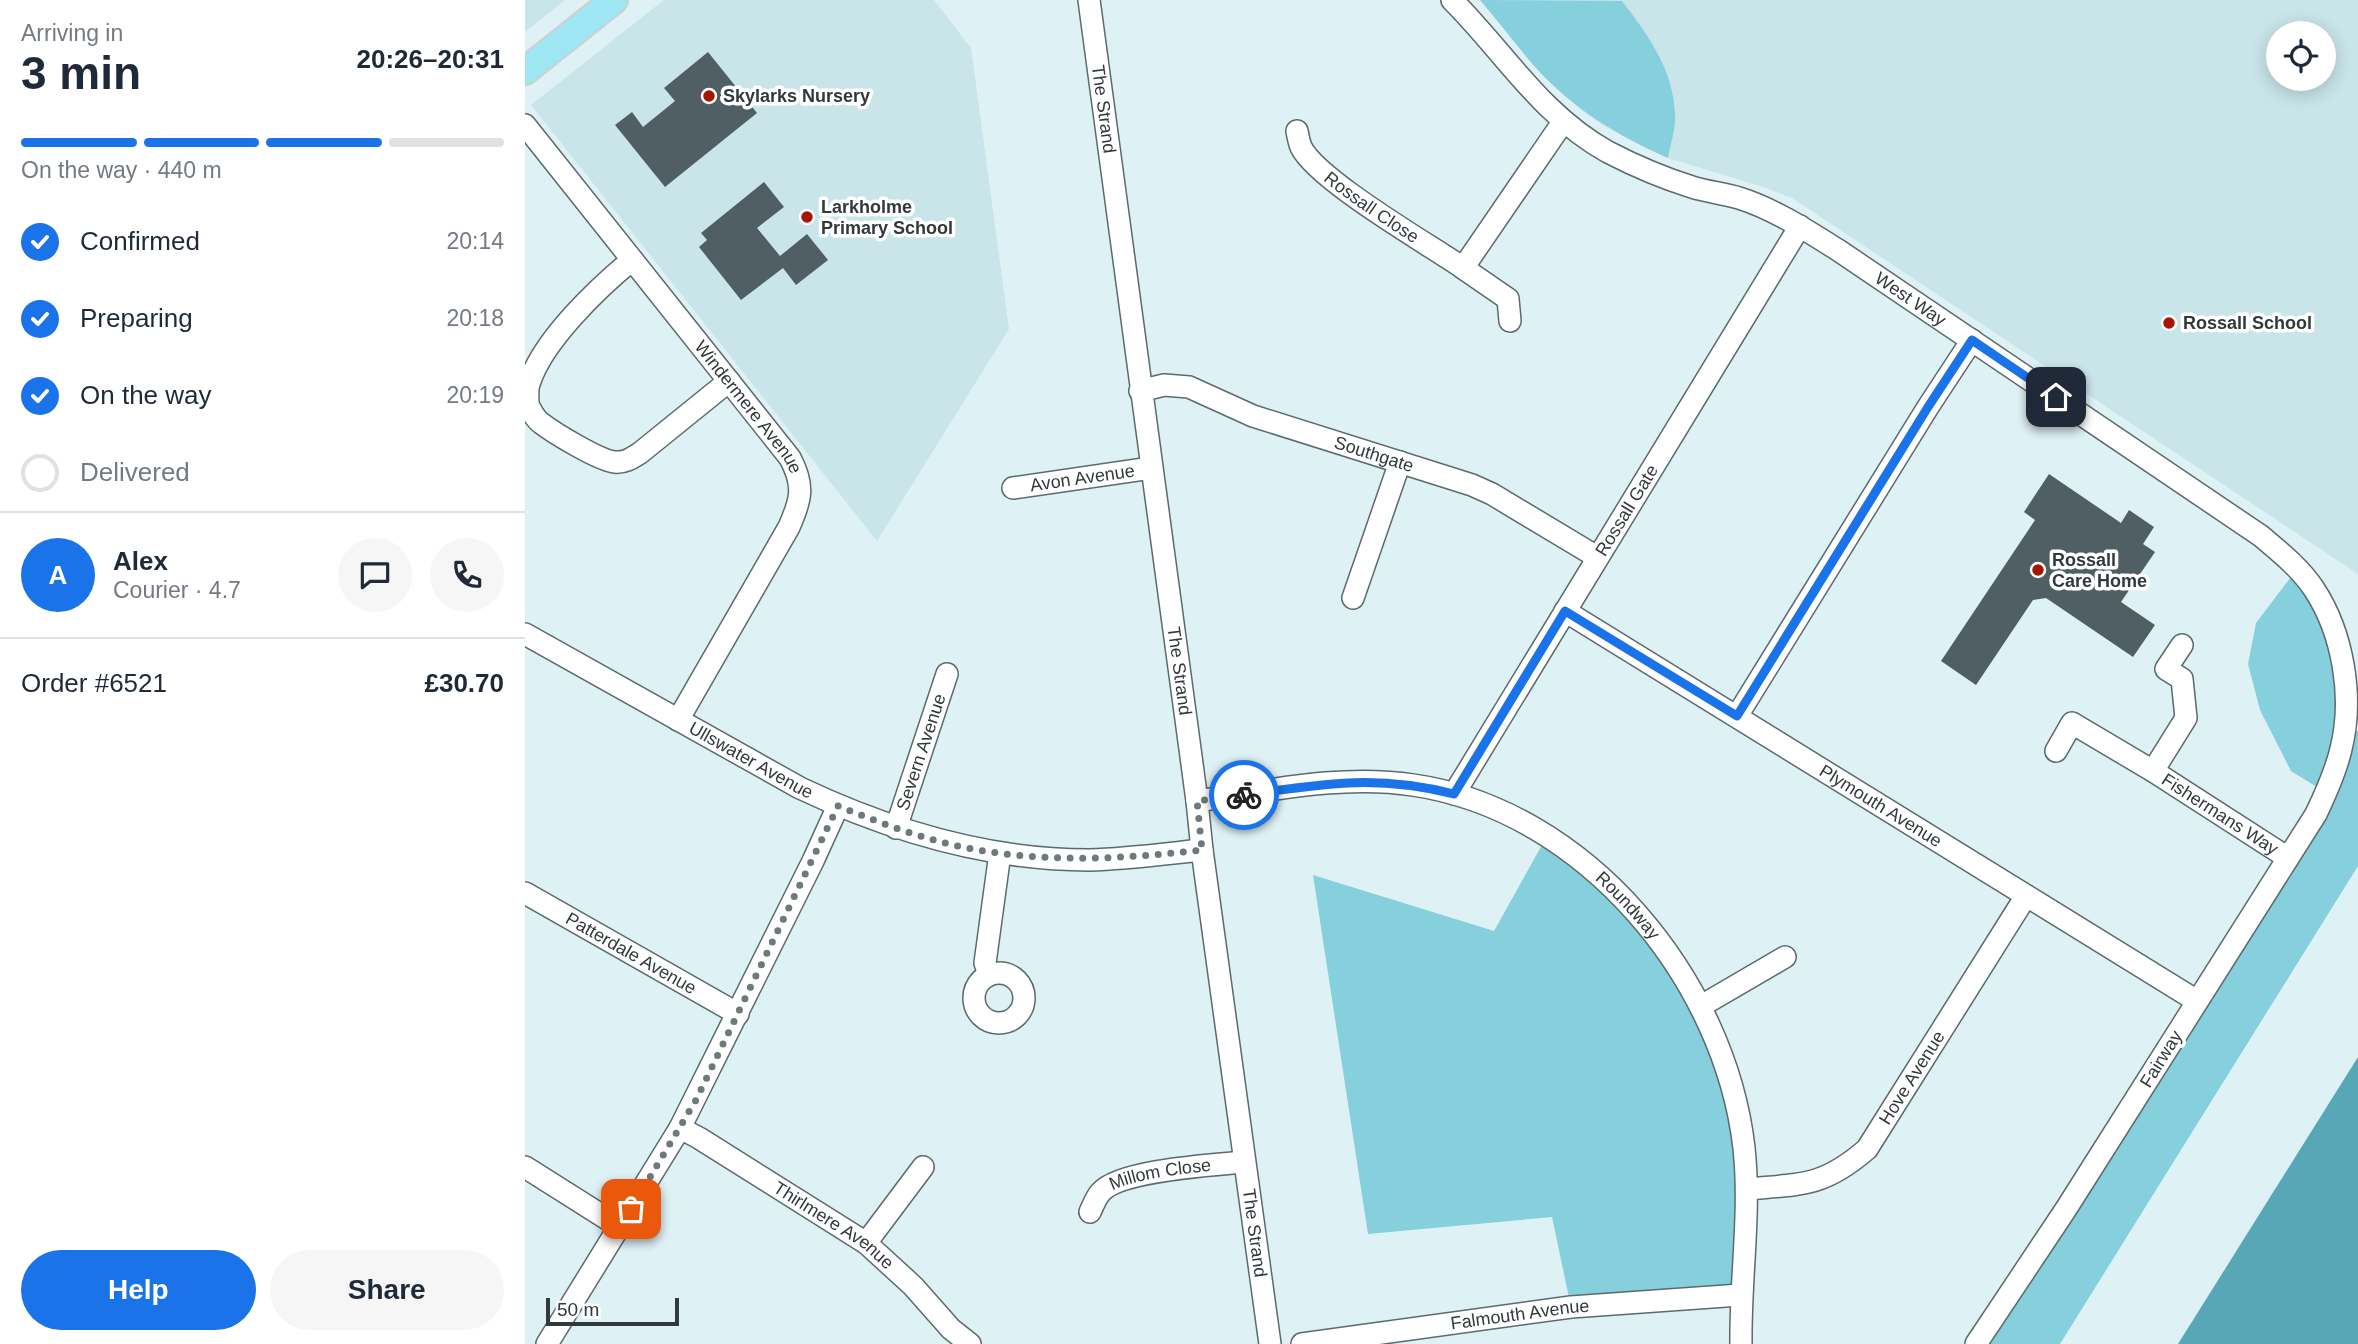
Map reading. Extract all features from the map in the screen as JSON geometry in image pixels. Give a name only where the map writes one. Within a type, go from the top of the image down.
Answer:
[{"type":"main road","points":[[525,71],[614,0]]},
{"type":"street","name":"The Strand","points":[[1089,0],[1270,1344]]},
{"type":"street","name":"West Way","points":[[1452,0],[1533,94],[1563,122],[1607,151],[1651,173],[1694,188],[1739,198],[1800,226],[2261,536],[2297,569],[2313,588],[2324,607],[2340,654],[2346,685],[2346,712],[2341,749],[2335,769]]},
{"type":"street","points":[[1463,268],[1563,122]]},
{"type":"street","name":"Windermere Avenue","points":[[525,125],[790,458],[799,474],[801,492],[789,527],[678,720]]},
{"type":"street","name":"Rossall Close","points":[[1297,131],[1301,148],[1321,170],[1341,186],[1508,299],[1510,321]]},
{"type":"street","name":"Rossall Gate","points":[[1454,794],[1800,226]]},
{"type":"street","points":[[632,260],[591,297],[554,340],[535,370],[528,387],[526,405],[538,421],[605,460],[617,463],[640,453],[729,381]]},
{"type":"street","points":[[1737,716],[1972,340]]},
{"type":"street","name":"Southgate","points":[[1140,391],[1164,385],[1189,387],[1253,416],[1472,485],[1492,494],[1597,557]]},
{"type":"street","points":[[1353,598],[1400,462]]},
{"type":"street","name":"Avon Avenue","points":[[1013,488],[1151,468]]},
{"type":"street","name":"Plymouth Avenue","points":[[1565,611],[2197,1002]]},
{"type":"street","name":"Ullswater Avenue","points":[[525,634],[762,768],[838,806],[896,828],[946,843],[1000,853],[1086,860],[1124,859],[1202,850]]},
{"type":"street","name":"Fishermans Way","points":[[2153,771],[2186,718],[2182,679],[2167,669],[2182,645]]},
{"type":"street","name":"Severn Avenue","points":[[896,828],[947,674]]},
{"type":"street","name":"Fishermans Way","points":[[2053,712],[2153,771],[2288,858]]},
{"type":"street","points":[[2056,751],[2072,723]]},
{"type":"street","name":"Fairway","points":[[1976,1344],[2066,1209],[2316,814],[2335,769]]},
{"type":"street","name":"Roundway","points":[[1197,801],[1327,783],[1380,781],[1415,785],[1454,794],[1488,806],[1547,836],[1581,861],[1635,912],[1661,942],[1701,1006],[1722,1057],[1735,1101],[1744,1146],[1747,1189],[1740,1295],[1741,1344]]},
{"type":"street","points":[[547,1344],[680,1128],[838,806]]},
{"type":"street","points":[[989,975],[985,962],[1000,853]]},
{"type":"street","name":"Patterdale Avenue","points":[[525,893],[738,1014]]},
{"type":"street","name":"Hove Avenue","points":[[1747,1189],[1801,1185],[1825,1178],[1845,1168],[1867,1149],[2026,896]]},
{"type":"street","points":[[1701,1006],[1785,957]]},
{"type":"street","name":"Thirlmere Avenue","points":[[680,1128],[866,1243],[913,1286],[951,1329],[970,1344]]},
{"type":"street","name":"Millom Close","points":[[1090,1212],[1101,1191],[1140,1174],[1244,1162]]},
{"type":"street","points":[[525,1167],[620,1227]]},
{"type":"street","points":[[866,1243],[923,1167]]},
{"type":"street","name":"Falmouth Avenue","points":[[1302,1344],[1571,1307],[1740,1295]]},
{"type":"shaded area","points":[[525,0],[565,0],[525,32]]},
{"type":"shaded area","name":"Larkholme Primary School","points":[[664,0],[934,0],[971,48],[1009,329],[877,541],[531,105]]},
{"type":"shaded area","name":"Rossall School","points":[[1480,0],[2358,0],[2358,574],[1792,198],[1668,158],[1604,126],[1581,110],[1535,66]]},
{"type":"shaded area","points":[[1480,0],[1622,1],[1650,40],[1670,83],[1675,120],[1668,158],[1597,120],[1564,95],[1535,67]]},
{"type":"shaded area","points":[[2297,569],[2324,607],[2345,731],[2358,731],[2358,866],[2060,1344],[1976,1344],[2325,792],[2291,771],[2260,710],[2248,664],[2256,623]]},
{"type":"shaded area","points":[[1547,836],[1661,942],[1735,1101],[1740,1295],[1571,1307],[1552,1217],[1368,1234],[1313,875],[1494,931]]},
{"type":"shaded area","points":[[2358,1057],[2358,1344],[2178,1344]]},
{"type":"building","points":[[708,52],[757,113],[665,187],[615,125],[632,112],[643,127],[675,101],[664,88]]},
{"type":"building","points":[[764,182],[784,207],[757,228],[780,256],[807,234],[828,260],[796,285],[783,268],[741,300],[699,247],[707,240],[701,233]]},
{"type":"building","name":"Rossall Care Home","points":[[2049,474],[2121,523],[2129,510],[2154,527],[2143,544],[2155,552],[2121,602],[2155,625],[2133,657],[2046,598],[2033,600],[1976,685],[1941,661],[2035,520],[2024,512]]},
{"type":"way so far","points":[[631,1209],[696,1100],[838,806],[946,843],[1000,853],[1086,860],[1124,859],[1202,850],[1197,801],[1244,795]]},
{"type":"place","name":"Skylarks Nursery","points":[[709,96]]},
{"type":"place","name":"Larkholme Primary School","points":[[807,217]]},
{"type":"place","name":"Rossall School","points":[[2169,323]]},
{"type":"place","name":"Rossall Care Home","points":[[2038,570]]},
{"type":"route","points":[[1244,795],[1327,783],[1380,781],[1415,785],[1454,794],[1565,611],[1737,716],[1972,340],[2056,397]]}]
